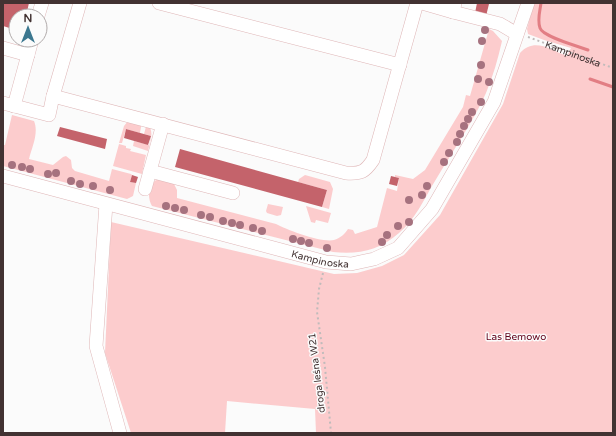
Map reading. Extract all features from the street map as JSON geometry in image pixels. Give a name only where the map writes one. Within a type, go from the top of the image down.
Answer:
[{"type":"street","points":[[30,48],[9,105],[48,115],[80,3]]},
{"type":"street","points":[[159,3],[400,65]]},
{"type":"street","points":[[53,96],[346,172],[356,173],[366,170],[373,160],[417,3]]},
{"type":"street","points":[[422,3],[454,7],[500,24],[517,34]]},
{"type":"street","name":"Kampinoska","points":[[3,176],[326,262],[351,264],[374,259],[398,248],[432,209],[494,102],[528,3]]},
{"type":"street","points":[[3,48],[28,55]]},
{"type":"street","points":[[145,189],[163,124]]},
{"type":"street","points":[[150,171],[233,193]]},
{"type":"street","points":[[106,204],[96,346],[120,433]]},
{"type":"path","name":"Kampinoska","points":[[533,38],[613,68]]},
{"type":"path","name":"droga leśna W21","points":[[326,262],[319,289],[317,312],[325,366],[331,433]]},
{"type":"green space","name":"Las Bemowo","points":[[534,3],[613,3],[613,433],[316,433],[315,409],[227,401],[225,433],[131,433],[105,353],[111,222],[334,274],[357,273],[382,266],[404,255],[440,215],[503,104],[520,53],[526,48],[537,45],[549,48],[567,56],[571,48],[528,34],[527,29]]},
{"type":"green space","points":[[489,29],[493,31],[502,41],[486,93],[468,127],[415,216],[405,228],[384,244],[360,252],[333,252],[152,206],[150,203],[149,190],[151,186],[156,180],[163,179],[174,184],[177,190],[177,198],[276,224],[321,240],[334,240],[342,236],[348,229],[353,230],[355,234],[377,227],[387,188],[397,191],[399,178],[395,177],[395,175],[413,179],[425,170],[463,107],[466,95],[470,96]]},
{"type":"green space","points":[[12,115],[34,121],[36,130],[29,159],[53,165],[66,156],[71,160],[72,168],[75,171],[109,181],[112,169],[131,174],[130,182],[136,183],[133,196],[127,199],[3,166],[3,145],[5,145]]},
{"type":"green space","points":[[128,121],[142,121],[140,133],[126,129],[122,143],[119,143],[124,126]]},
{"type":"green space","points":[[147,123],[151,130],[151,136],[144,134]]},
{"type":"green space","points":[[151,136],[148,151],[133,146],[134,141],[149,145]]},
{"type":"green space","points":[[119,144],[131,149],[130,151],[146,155],[142,174],[113,166]]},
{"type":"green space","points":[[305,175],[330,182],[333,189],[329,209],[322,207],[327,190],[298,182],[299,179]]},
{"type":"green space","points":[[268,204],[283,207],[281,215],[277,216],[267,213],[266,211]]},
{"type":"green space","points":[[306,206],[331,213],[328,223],[316,220],[315,223],[311,222]]},
{"type":"building","points":[[3,3],[29,3],[28,8],[8,8],[8,28],[3,26]]},
{"type":"building","points":[[477,3],[489,4],[486,16],[475,13]]},
{"type":"building","points":[[60,127],[107,139],[105,149],[57,136]]},
{"type":"building","points":[[126,129],[151,136],[148,145],[124,138]]},
{"type":"building","points":[[180,149],[327,190],[322,207],[175,167]]},
{"type":"building","points":[[132,175],[138,177],[136,183],[130,182]]},
{"type":"building","points":[[391,176],[399,178],[397,186],[389,184]]},
{"type":"waterway","points":[[541,3],[539,16],[540,28],[547,35],[588,50]]},
{"type":"waterway","points":[[590,79],[613,87]]}]
